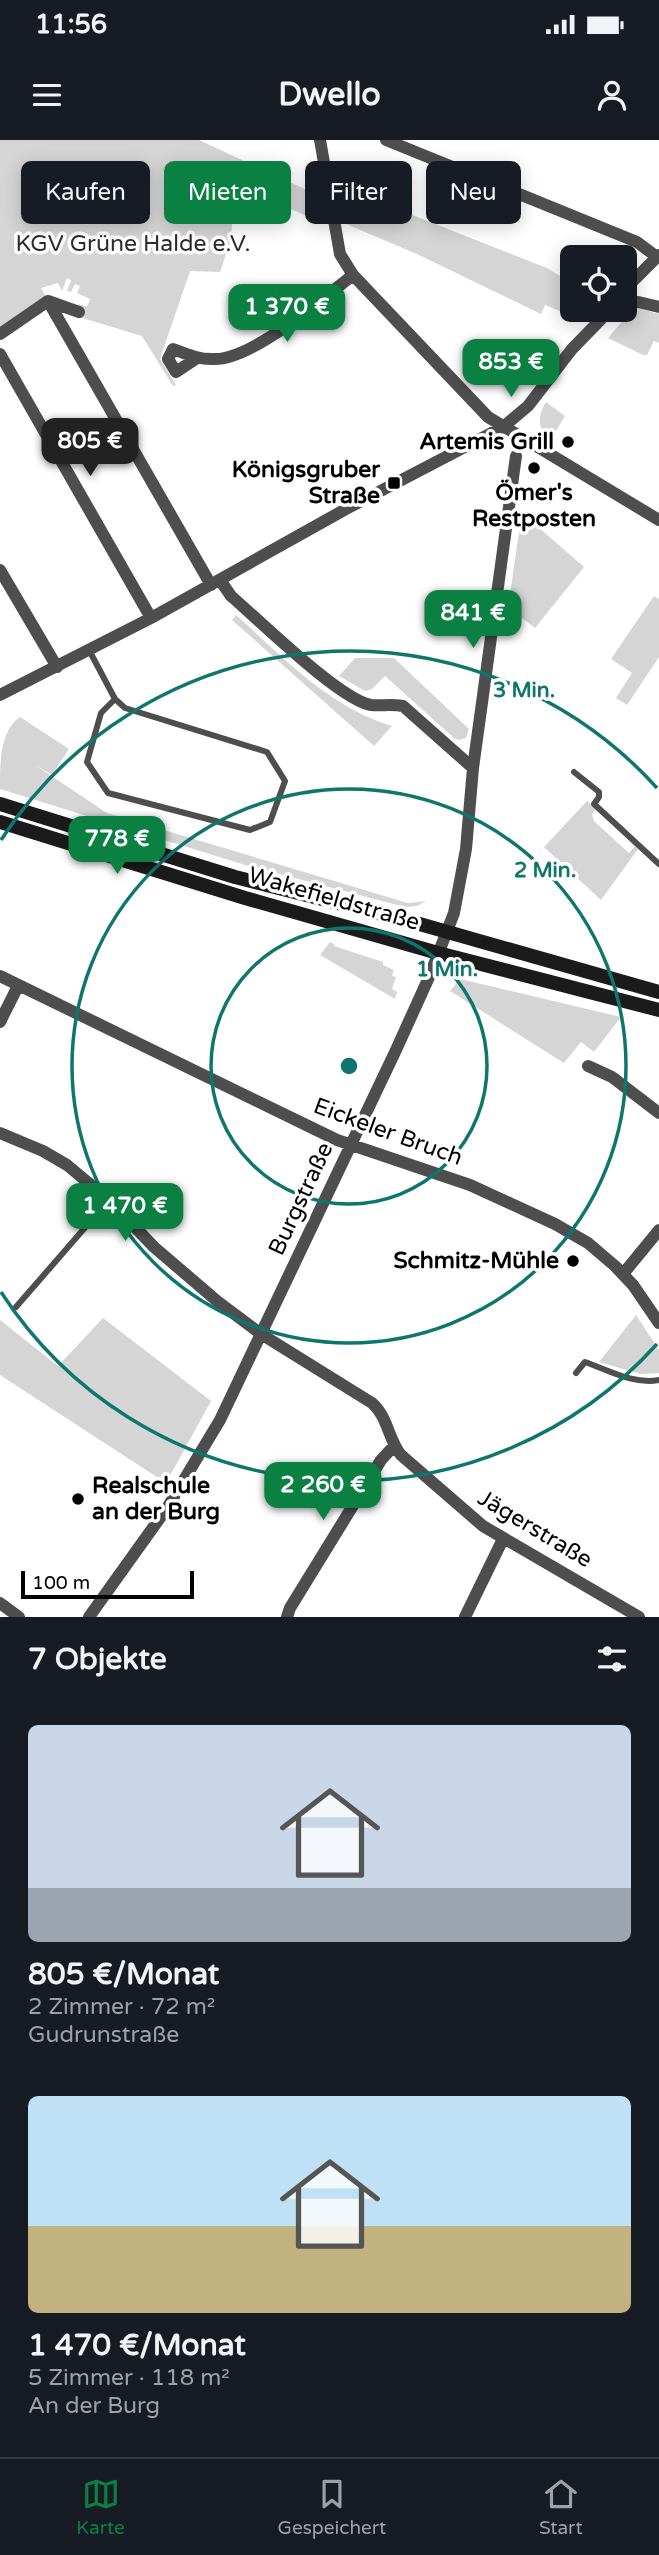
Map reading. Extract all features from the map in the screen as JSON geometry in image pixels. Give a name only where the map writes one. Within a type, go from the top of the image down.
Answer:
[{"type":"main road","name":"Wakefieldstraße","points":[[0,804],[235,877],[446,932],[659,992]]},
{"type":"main road","name":"Wakefieldstraße","points":[[0,822],[245,898],[438,953],[659,1010]]},
{"type":"street","points":[[320,140],[340,254],[354,275],[478,407],[503,427],[515,431],[659,520]]},
{"type":"street","points":[[386,140],[638,242],[658,256],[637,277]]},
{"type":"street","points":[[197,358],[238,356],[258,345],[354,275]]},
{"type":"street","points":[[48,301],[79,313]]},
{"type":"street","points":[[0,334],[48,301]]},
{"type":"street","points":[[48,301],[215,582],[335,685],[371,705],[388,703],[403,706],[473,768]]},
{"type":"street","points":[[637,302],[659,307]]},
{"type":"street","points":[[0,695],[151,618],[394,483],[503,427],[528,406],[572,349],[598,322]]},
{"type":"street","points":[[0,354],[151,618]]},
{"type":"street","name":"Burgstraße","points":[[89,1617],[140,1549],[181,1486],[219,1419],[396,1050],[456,905],[516,456]]},
{"type":"street","points":[[0,570],[57,667]]},
{"type":"street","name":"Eickeler Bruch","points":[[0,976],[337,1140],[454,1179],[510,1203],[588,1243],[623,1274],[659,1324]]},
{"type":"street","points":[[0,1023],[18,986]]},
{"type":"street","points":[[588,1066],[612,1077],[659,1113]]},
{"type":"street","name":"Jägerstraße","points":[[0,1133],[43,1151],[67,1165],[108,1200],[154,1247],[261,1334],[372,1403],[386,1422],[394,1446],[401,1455],[474,1520],[639,1617]]},
{"type":"street","points":[[623,1274],[659,1230]]},
{"type":"street","points":[[287,1617],[381,1460],[394,1446]]},
{"type":"street","points":[[466,1617],[503,1539]]},
{"type":"street","points":[[0,1603],[19,1617]]},
{"type":"lane","points":[[89,650],[116,699],[125,708],[267,752],[285,781],[271,822],[250,830],[108,793],[86,762],[101,713],[116,699]]},
{"type":"lane","points":[[574,772],[599,792],[594,804],[659,864]]},
{"type":"lane","points":[[16,1307],[108,1200]]},
{"type":"lane","points":[[576,1373],[585,1362],[636,1380],[659,1380]]},
{"type":"green space","name":"KGV Grüne Halde e.V.","points":[[0,140],[199,140],[244,161],[164,161],[164,224],[232,224],[231,244],[234,248],[228,248],[220,272],[190,271],[160,359],[176,385],[173,386],[142,336],[66,313],[76,313],[79,304],[87,307],[90,299],[77,293],[80,286],[75,284],[71,292],[67,291],[71,280],[67,278],[62,291],[58,283],[41,288],[46,297],[0,329]]},
{"type":"green space","points":[[291,183],[305,189],[305,215],[291,209]]},
{"type":"green space","points":[[412,215],[426,220],[426,224],[435,224],[547,268],[560,276],[560,311],[545,305],[541,314],[419,255],[346,224],[412,224]]},
{"type":"green space","points":[[637,308],[659,314],[659,343],[654,341],[647,355],[643,355],[608,338],[621,323],[637,322]]},
{"type":"green space","points":[[546,402],[565,416],[551,439],[543,431],[540,422]]},
{"type":"green space","points":[[520,526],[537,526],[584,567],[535,628],[508,607]]},
{"type":"green space","points":[[654,596],[659,599],[659,657],[627,705],[616,698],[632,673],[611,659]]},
{"type":"green space","points":[[236,615],[308,680],[348,707],[392,726],[374,746],[232,620]]},
{"type":"green space","points":[[355,658],[394,658],[469,729],[466,738],[454,738],[385,676],[372,689],[365,691],[339,676]]},
{"type":"green space","points":[[20,717],[69,749],[52,775],[35,765],[107,813],[408,903],[426,901],[417,906],[405,907],[245,865],[0,789],[5,739],[8,730]]},
{"type":"green space","points":[[587,801],[596,809],[592,814],[594,821],[629,853],[635,846],[638,849],[601,900],[544,847]]},
{"type":"green space","points":[[330,942],[334,946],[383,962],[383,965],[394,970],[392,976],[396,977],[392,989],[397,992],[395,999],[320,955]]},
{"type":"green space","points":[[460,979],[621,1017],[594,1052],[581,1042],[564,1063],[450,991]]},
{"type":"green space","points":[[636,1315],[659,1350],[659,1373],[640,1374],[599,1362]]},
{"type":"green space","points":[[103,1318],[211,1401],[166,1483],[0,1375],[0,1320],[58,1366]]},
{"type":"place","name":"Artemis Grill","points":[[568,442]]},
{"type":"place","name":"Ömer's Restposten","points":[[534,468]]},
{"type":"place","name":"Königsgruber Straße","points":[[394,483]]},
{"type":"place","name":"Schmitz-Mühle","points":[[573,1261]]},
{"type":"place","name":"Realschule an der Burg","points":[[78,1499]]}]
